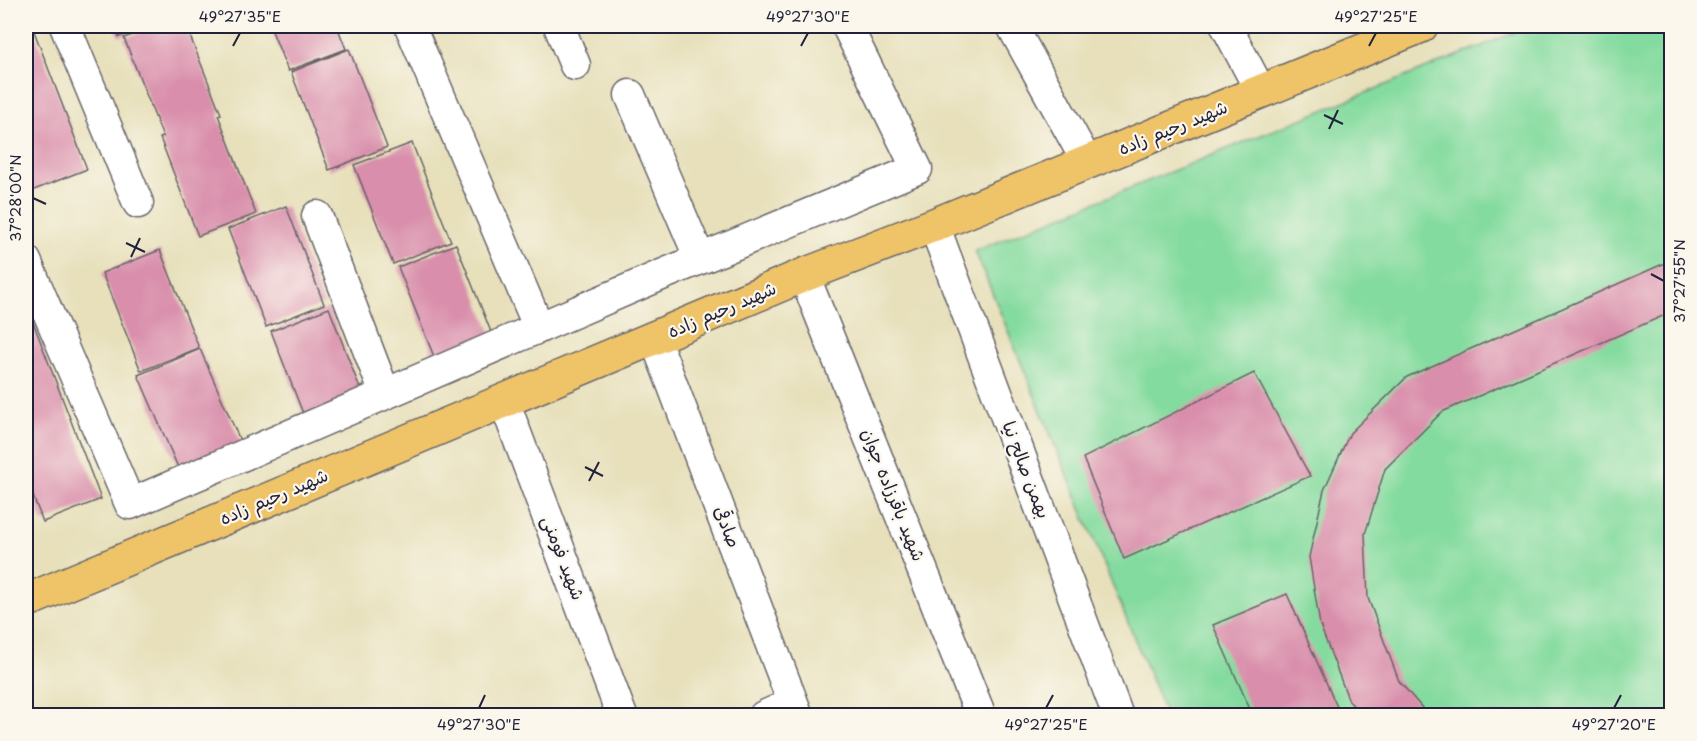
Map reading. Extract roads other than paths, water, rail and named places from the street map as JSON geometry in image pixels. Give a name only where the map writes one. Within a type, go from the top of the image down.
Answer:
[{"type":"main road","name":"شهید رحیم زاده","points":[[26,601],[656,339],[804,275],[934,225],[1421,26]]},
{"type":"street","points":[[64,26],[138,203]]},
{"type":"street","points":[[410,26],[538,328]]},
{"type":"street","points":[[559,26],[575,65]]},
{"type":"street","points":[[26,261],[130,504],[700,259],[917,169],[847,26]]},
{"type":"street","points":[[1012,26],[1087,162]]},
{"type":"street","points":[[1226,26],[1261,92]]},
{"type":"street","points":[[630,95],[700,259]]},
{"type":"street","points":[[317,216],[385,394]]},
{"type":"street","name":"بهمن صالح نیا","points":[[934,225],[1118,716]]},
{"type":"street","name":"شهید باقرزاده جوان","points":[[804,275],[981,716]]},
{"type":"street","name":"صادقی","points":[[656,339],[796,710]]},
{"type":"street","name":"شهید فومنی","points":[[504,401],[622,716]]},
{"type":"street","points":[[764,716],[796,710]]}]
